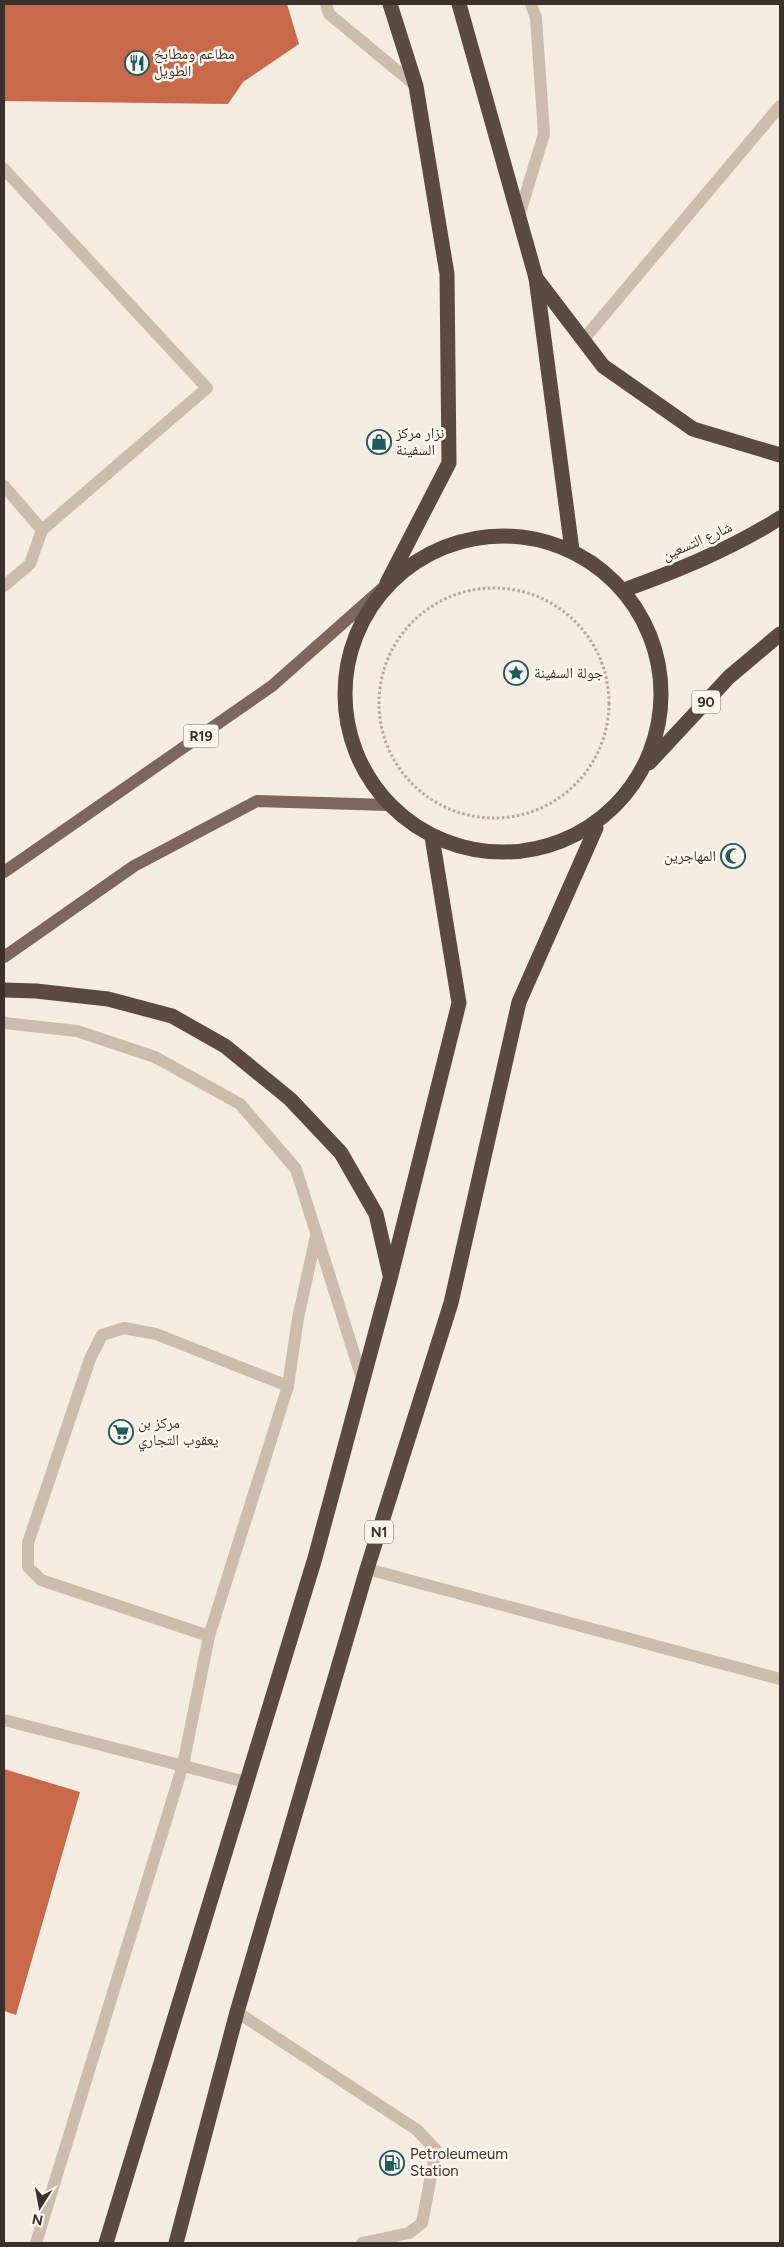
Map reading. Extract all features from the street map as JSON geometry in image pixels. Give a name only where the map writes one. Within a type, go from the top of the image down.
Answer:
[{"type":"highway","points":[[386,584],[440,547],[506,535],[572,550],[624,590],[651,633],[663,682],[659,732],[636,777],[596,828],[537,850],[484,852],[432,836],[388,805],[355,755],[343,696],[354,636],[386,584],[449,463],[447,274],[416,86],[390,4]]},
{"type":"highway","points":[[459,4],[536,278],[572,550]]},
{"type":"highway","points":[[536,278],[602,366],[693,428],[780,455]]},
{"type":"highway","name":"شارع التسعين","points":[[624,590],[690,566],[750,537],[780,518]]},
{"type":"highway","name":"90","points":[[636,777],[729,677],[780,634]]},
{"type":"highway","name":"N1","points":[[176,2243],[237,2012],[367,1569],[452,1303],[519,1002],[596,828]]},
{"type":"highway","points":[[106,2243],[315,1558],[390,1280],[459,1003],[432,836]]},
{"type":"highway","points":[[4,990],[36,991],[108,999],[172,1016],[225,1046],[290,1098],[341,1153],[376,1214],[390,1280]]},
{"type":"main road","name":"R19","points":[[4,872],[272,686],[386,584]]},
{"type":"main road","points":[[4,957],[134,866],[257,801],[388,805]]},
{"type":"street","points":[[326,4],[329,14],[416,86]]},
{"type":"street","points":[[519,216],[544,134],[536,18],[531,4]]},
{"type":"street","points":[[583,340],[780,106]]},
{"type":"street","points":[[4,169],[207,388],[42,530],[30,564],[4,586]]},
{"type":"street","points":[[4,486],[42,530]]},
{"type":"street","points":[[4,1023],[77,1031],[154,1057],[240,1104],[296,1169],[362,1382]]},
{"type":"street","points":[[36,2243],[183,1765],[209,1636],[288,1386],[298,1318],[316,1236]]},
{"type":"street","points":[[209,1636],[41,1580],[28,1567],[28,1543],[90,1359],[102,1335],[124,1328],[156,1334],[288,1386]]},
{"type":"street","points":[[367,1569],[780,1679]]},
{"type":"street","points":[[4,1720],[246,1782]]},
{"type":"street","points":[[237,2012],[417,2130],[436,2150],[422,2223],[409,2233],[362,2243]]},
{"type":"path","points":[[492,586],[538,594],[576,619],[602,656],[612,701],[603,746],[579,784],[541,810],[496,819],[451,811],[413,786],[387,749],[377,704],[385,659],[410,622],[448,596],[492,586]]},
{"type":"building","name":"مطاعم ومطابخ الطويل","points":[[4,4],[287,4],[299,44],[243,82],[228,104],[4,101]]},
{"type":"building","points":[[4,1769],[80,1792],[16,2015],[4,2011]]},
{"type":"place","name":"مطاعم ومطابخ الطويل","points":[[137,63]]},
{"type":"place","name":"نزار مركز السفينة","points":[[379,442]]},
{"type":"place","name":"جولة السفينة","points":[[516,673]]},
{"type":"place","name":"المهاجرين","points":[[733,856]]},
{"type":"place","name":"مركز بن يعقوب التجاري","points":[[121,1432]]},
{"type":"place","name":"Petroleumeum Station","points":[[392,2163]]}]
